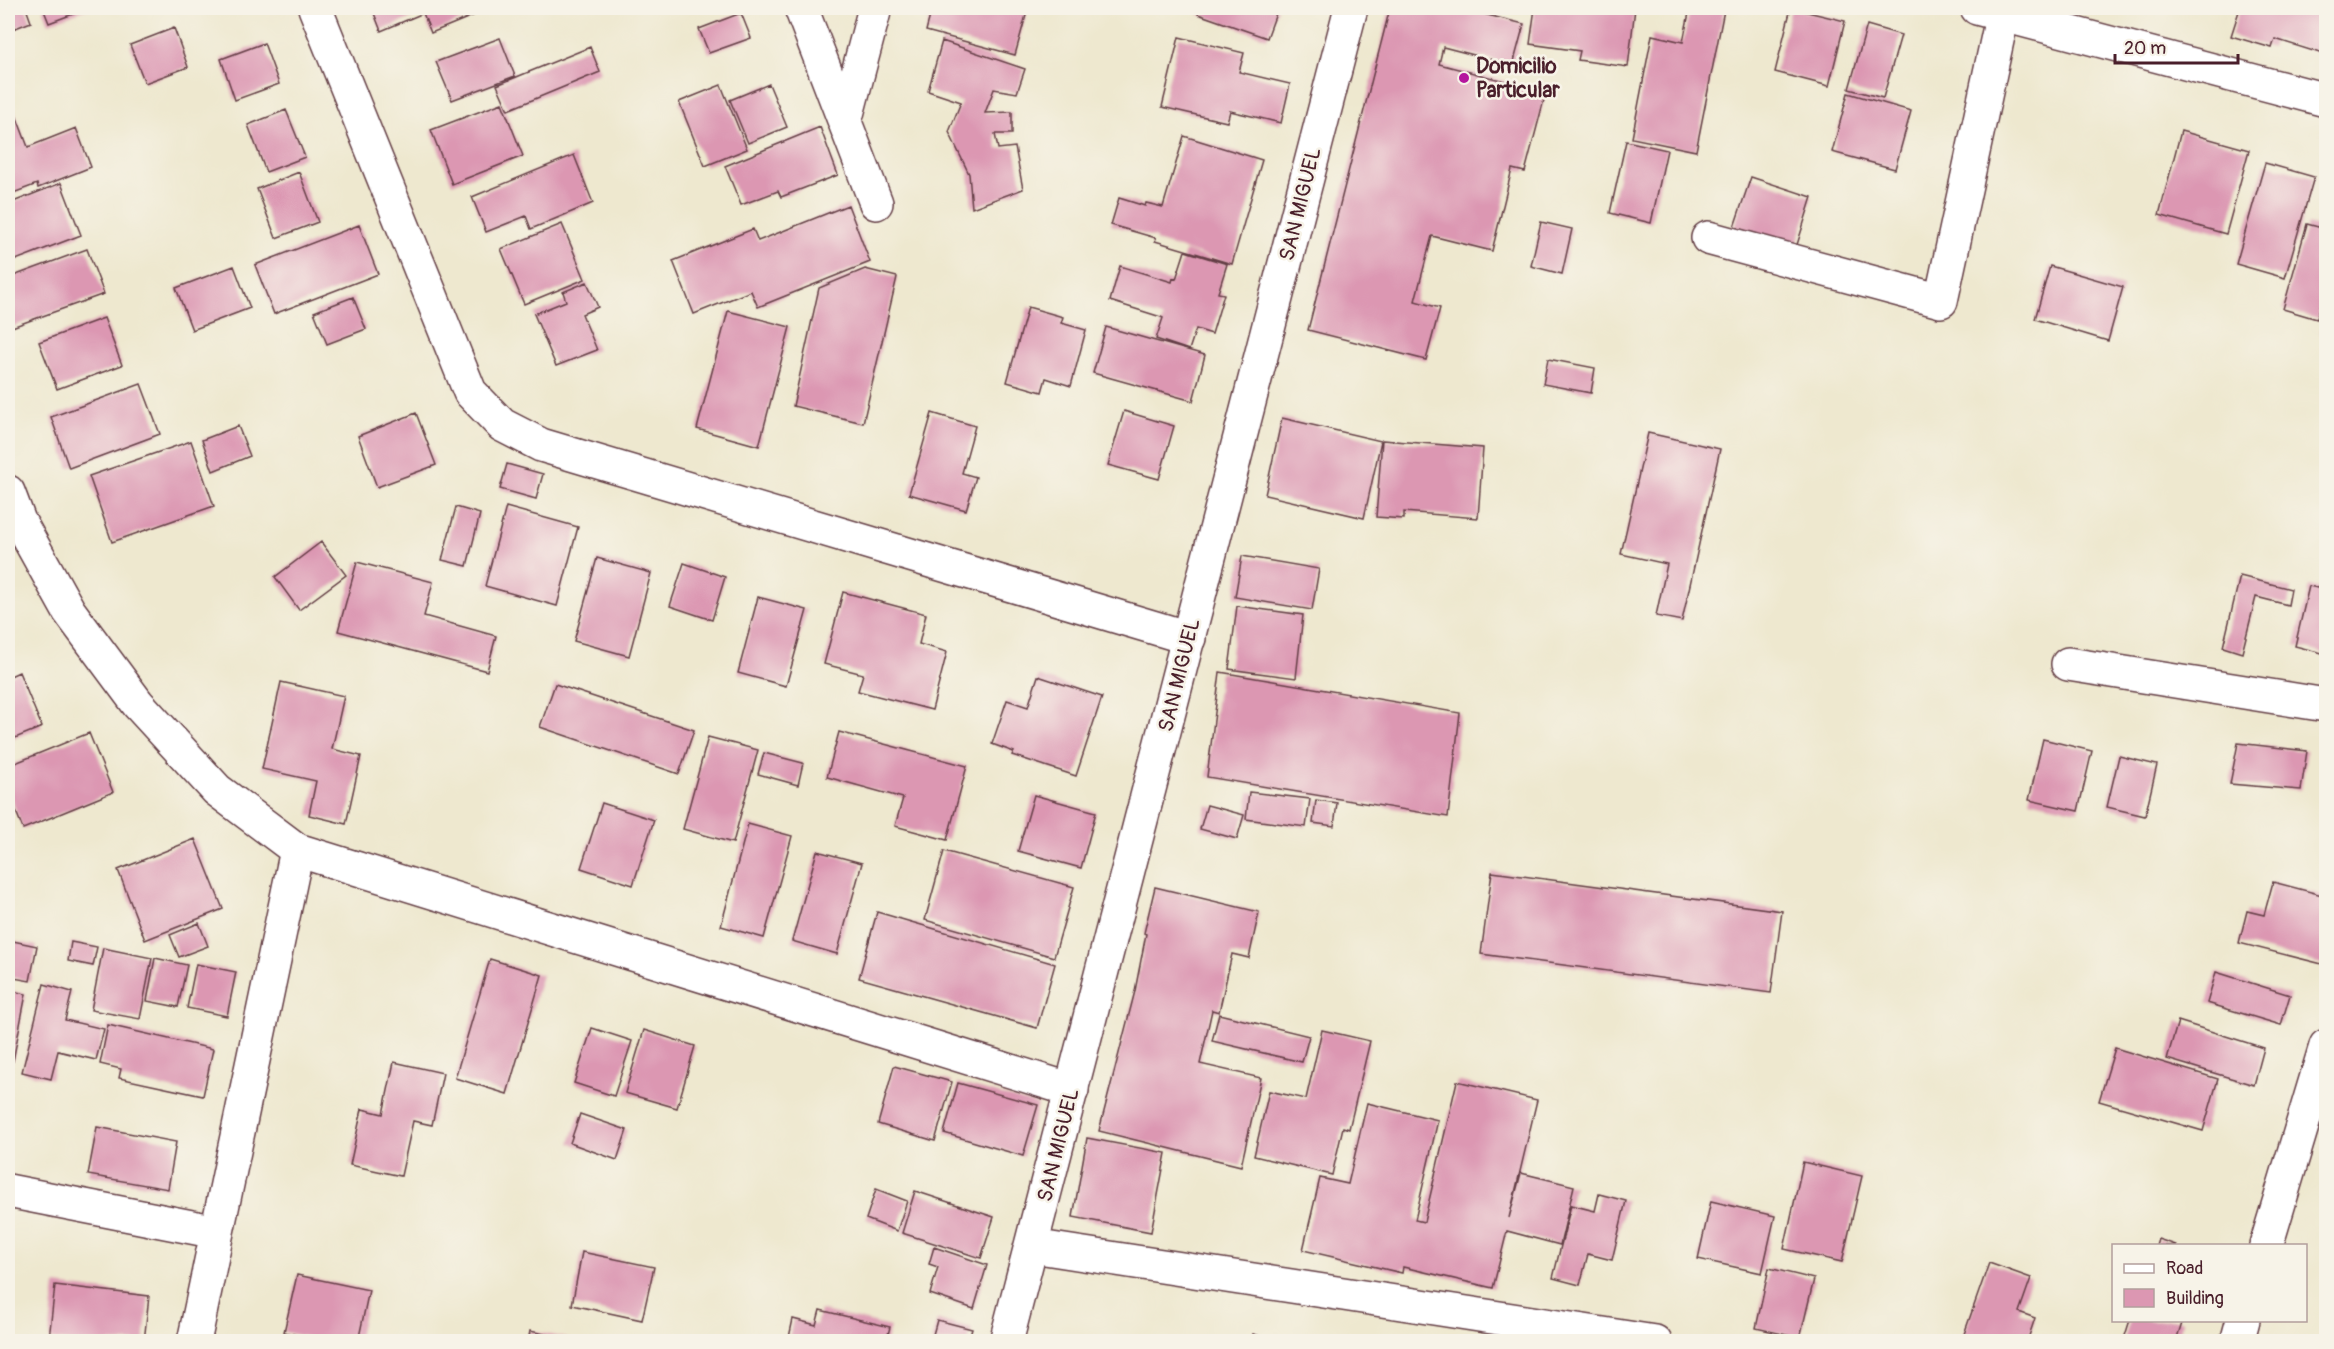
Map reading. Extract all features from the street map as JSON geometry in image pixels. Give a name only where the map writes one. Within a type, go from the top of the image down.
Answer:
[{"type":"street","points":[[315,8],[470,392],[502,425],[541,445],[1189,638]]},
{"type":"street","points":[[801,8],[876,203]]},
{"type":"street","points":[[845,122],[875,8]]},
{"type":"street","name":"SAN MIGUEL","points":[[1006,1341],[1351,8]]},
{"type":"street","points":[[1708,238],[1941,301],[1994,10],[2326,100]]},
{"type":"street","points":[[8,492],[19,521],[69,611],[138,704],[217,790],[297,850],[1072,1090]]},
{"type":"street","points":[[2068,664],[2326,705]]},
{"type":"street","points":[[194,1341],[297,850]]},
{"type":"street","points":[[2266,1244],[2326,1046]]},
{"type":"street","points":[[8,1191],[217,1232]]},
{"type":"street","points":[[1032,1246],[1655,1341]]},
{"type":"street","points":[[2237,1341],[2243,1322]]},
{"type":"building","points":[[8,8],[26,8],[31,22],[8,31]]},
{"type":"building","points":[[43,8],[89,8],[49,23]]},
{"type":"building","points":[[372,8],[419,8],[421,14],[381,31]]},
{"type":"building","points":[[421,8],[480,8],[482,12],[431,33]]},
{"type":"building","points":[[932,8],[1028,8],[1015,55],[926,31]]},
{"type":"building","points":[[1201,8],[1278,8],[1267,38],[1198,14]]},
{"type":"building","points":[[1390,8],[1459,8],[1524,24],[1513,65],[1443,47],[1439,64],[1546,92],[1525,172],[1512,169],[1492,251],[1432,236],[1415,301],[1440,308],[1426,360],[1308,330]]},
{"type":"building","points":[[1535,8],[1635,8],[1628,67],[1578,60],[1580,51],[1530,44]]},
{"type":"building","points":[[1690,8],[1724,10],[1696,151],[1632,138],[1652,35],[1683,42]]},
{"type":"building","points":[[1791,8],[1845,21],[1829,86],[1775,72]]},
{"type":"building","points":[[2240,8],[2326,8],[2326,55],[2275,39],[2272,48],[2231,36]]},
{"type":"building","points":[[741,13],[751,38],[709,53],[699,29]]},
{"type":"building","points":[[1867,25],[1901,35],[1883,98],[1849,89]]},
{"type":"building","points":[[174,28],[188,67],[145,83],[130,45]]},
{"type":"building","points":[[1179,37],[1244,53],[1239,72],[1290,84],[1281,123],[1230,111],[1227,122],[1162,107]]},
{"type":"building","points":[[500,38],[515,76],[452,100],[436,62]]},
{"type":"building","points":[[942,41],[1025,69],[1017,93],[994,89],[985,113],[1012,112],[1012,134],[995,134],[998,149],[1015,147],[1023,189],[972,208],[969,174],[949,132],[961,102],[928,91]]},
{"type":"building","points":[[264,43],[279,84],[235,100],[221,59]]},
{"type":"building","points":[[590,47],[600,72],[508,110],[497,85]]},
{"type":"building","points":[[769,84],[787,127],[748,143],[730,100]]},
{"type":"building","points":[[721,85],[747,149],[705,166],[679,102]]},
{"type":"building","points":[[1848,93],[1911,111],[1895,169],[1832,152]]},
{"type":"building","points":[[502,103],[523,156],[452,184],[431,130]]},
{"type":"building","points":[[14,110],[28,147],[76,128],[91,167],[38,188],[37,184],[8,195],[8,112]]},
{"type":"building","points":[[286,110],[305,157],[266,172],[248,125]]},
{"type":"building","points":[[820,127],[838,175],[781,197],[778,191],[741,205],[725,166]]},
{"type":"building","points":[[2181,131],[2249,150],[2226,234],[2159,215]]},
{"type":"building","points":[[1184,136],[1262,160],[1232,264],[1111,225],[1119,198],[1145,206],[1146,203],[1163,207]]},
{"type":"building","points":[[1626,141],[1667,150],[1651,223],[1610,213]]},
{"type":"building","points":[[574,155],[593,203],[531,229],[526,216],[486,232],[472,197]]},
{"type":"building","points":[[2265,163],[2314,177],[2285,278],[2236,264]]},
{"type":"building","points":[[299,172],[318,222],[276,238],[257,189]]},
{"type":"building","points":[[1751,177],[1812,197],[1796,248],[1734,227]]},
{"type":"building","points":[[61,183],[81,235],[8,263],[8,204]]},
{"type":"building","points":[[848,205],[870,262],[758,307],[751,291],[694,314],[673,261],[753,229],[758,241]]},
{"type":"building","points":[[1541,222],[1572,229],[1562,274],[1531,266]]},
{"type":"building","points":[[562,224],[585,279],[524,304],[501,249]]},
{"type":"building","points":[[2307,224],[2326,229],[2326,285],[2317,319],[2283,309]]},
{"type":"building","points":[[359,225],[378,274],[274,314],[255,265]]},
{"type":"building","points":[[87,249],[104,294],[12,327],[8,315],[8,278]]},
{"type":"building","points":[[1185,251],[1227,264],[1218,293],[1224,294],[1212,334],[1196,329],[1189,350],[1156,339],[1163,318],[1110,301],[1120,266],[1172,282],[1173,278],[1176,279]]},
{"type":"building","points":[[234,266],[250,308],[192,330],[176,288]]},
{"type":"building","points":[[2050,266],[2123,287],[2108,341],[2035,319]]},
{"type":"building","points":[[865,269],[897,277],[863,423],[793,406],[819,288]]},
{"type":"building","points":[[587,282],[598,307],[582,314],[597,350],[556,366],[534,314],[566,301],[563,292]]},
{"type":"building","points":[[353,297],[366,329],[327,344],[314,312]]},
{"type":"building","points":[[1028,307],[1063,317],[1061,323],[1086,330],[1071,386],[1046,378],[1042,392],[1007,382]]},
{"type":"building","points":[[728,311],[790,327],[759,446],[697,429]]},
{"type":"building","points":[[2326,313],[2326,334],[2320,333]]},
{"type":"building","points":[[104,318],[122,365],[57,389],[39,342]]},
{"type":"building","points":[[1106,327],[1205,355],[1193,401],[1093,373]]},
{"type":"building","points":[[1548,359],[1595,368],[1591,393],[1543,384]]},
{"type":"building","points":[[141,384],[160,434],[69,468],[51,417]]},
{"type":"building","points":[[1124,411],[1174,426],[1159,479],[1108,465]]},
{"type":"building","points":[[416,413],[436,465],[377,487],[358,436]]},
{"type":"building","points":[[932,413],[975,426],[962,473],[976,477],[966,510],[909,494]]},
{"type":"building","points":[[1282,418],[1381,441],[1364,518],[1265,495]]},
{"type":"building","points":[[238,426],[250,456],[213,471],[202,440]]},
{"type":"building","points":[[1648,433],[1720,449],[1682,621],[1656,616],[1667,564],[1621,554]]},
{"type":"building","points":[[1382,440],[1483,448],[1478,518],[1404,512],[1404,519],[1376,517]]},
{"type":"building","points":[[191,441],[214,506],[112,542],[89,476]]},
{"type":"building","points":[[507,464],[543,474],[536,499],[500,489]]},
{"type":"building","points":[[456,507],[480,514],[467,566],[442,560]]},
{"type":"building","points":[[506,507],[578,527],[557,606],[485,586]]},
{"type":"building","points":[[321,542],[346,575],[299,610],[275,577]]},
{"type":"building","points":[[1242,556],[1319,569],[1312,610],[1235,597]]},
{"type":"building","points":[[597,558],[651,573],[629,656],[574,641]]},
{"type":"building","points":[[357,562],[433,582],[424,616],[496,636],[487,671],[338,631]]},
{"type":"building","points":[[684,563],[725,577],[712,620],[670,606]]},
{"type":"building","points":[[2240,576],[2291,589],[2288,605],[2256,597],[2242,653],[2223,647]]},
{"type":"building","points":[[2309,586],[2326,590],[2326,654],[2295,646]]},
{"type":"building","points":[[843,592],[926,614],[919,644],[947,652],[932,710],[858,691],[863,674],[824,664]]},
{"type":"building","points":[[758,597],[807,610],[786,686],[738,673]]},
{"type":"building","points":[[1237,606],[1303,615],[1296,678],[1229,669]]},
{"type":"building","points":[[19,672],[42,727],[8,741],[8,677]]},
{"type":"building","points":[[1220,672],[1460,713],[1448,817],[1207,777]]},
{"type":"building","points":[[1038,676],[1102,697],[1076,776],[1012,755],[1014,752],[992,744],[1007,700],[1028,707]]},
{"type":"building","points":[[281,682],[344,696],[332,749],[361,756],[346,824],[309,815],[316,781],[262,769]]},
{"type":"building","points":[[555,684],[694,730],[679,774],[540,727]]},
{"type":"building","points":[[839,732],[967,766],[947,840],[895,826],[903,798],[827,777]]},
{"type":"building","points":[[89,733],[113,792],[23,829],[8,791],[8,766]]},
{"type":"building","points":[[708,737],[758,750],[733,843],[683,829]]},
{"type":"building","points":[[2043,739],[2092,751],[2078,811],[2029,800]]},
{"type":"building","points":[[2238,743],[2307,751],[2301,790],[2230,784]]},
{"type":"building","points":[[764,753],[803,763],[798,785],[758,774]]},
{"type":"building","points":[[2119,756],[2157,765],[2145,816],[2107,807]]},
{"type":"building","points":[[1249,792],[1310,799],[1306,827],[1246,819]]},
{"type":"building","points":[[1034,795],[1096,812],[1081,868],[1018,851]]},
{"type":"building","points":[[1316,800],[1337,803],[1334,826],[1313,823]]},
{"type":"building","points":[[602,803],[654,820],[633,885],[581,868]]},
{"type":"building","points":[[1207,805],[1244,815],[1237,839],[1200,829]]},
{"type":"building","points":[[748,824],[792,836],[764,938],[721,926]]},
{"type":"building","points":[[195,839],[223,909],[145,940],[118,870]]},
{"type":"building","points":[[817,851],[862,863],[837,954],[792,941]]},
{"type":"building","points":[[944,851],[1074,887],[1054,957],[925,920]]},
{"type":"building","points":[[1492,872],[1782,911],[1771,993],[1481,954]]},
{"type":"building","points":[[2273,882],[2326,896],[2326,965],[2239,943],[2247,911],[2264,915]]},
{"type":"building","points":[[1155,887],[1259,912],[1249,958],[1232,954],[1219,1012],[1212,1010],[1200,1064],[1261,1078],[1241,1166],[1099,1131],[1135,991],[1146,934],[1144,933]]},
{"type":"building","points":[[877,912],[1055,964],[1037,1028],[859,978]]},
{"type":"building","points":[[199,923],[208,946],[179,957],[170,935]]},
{"type":"building","points":[[13,941],[37,946],[30,981],[8,977]]},
{"type":"building","points":[[71,942],[97,947],[93,966],[68,961]]},
{"type":"building","points":[[103,948],[152,958],[140,1019],[91,1010]]},
{"type":"building","points":[[155,958],[187,965],[178,1007],[147,1001]]},
{"type":"building","points":[[490,959],[542,975],[507,1094],[455,1078]]},
{"type":"building","points":[[196,964],[236,972],[227,1016],[187,1008]]},
{"type":"building","points":[[2216,972],[2290,995],[2281,1025],[2207,1003]]},
{"type":"building","points":[[44,984],[72,992],[65,1020],[104,1029],[96,1060],[58,1051],[51,1079],[22,1072]]},
{"type":"building","points":[[8,990],[26,994],[13,1061],[8,1060]]},
{"type":"building","points":[[1219,1014],[1309,1036],[1302,1062],[1212,1041]]},
{"type":"building","points":[[2178,1021],[2264,1048],[2254,1085],[2167,1059]]},
{"type":"building","points":[[108,1025],[213,1049],[203,1096],[119,1078],[121,1069],[100,1064]]},
{"type":"building","points":[[592,1028],[632,1041],[614,1096],[574,1083]]},
{"type":"building","points":[[644,1030],[695,1046],[677,1108],[625,1093]]},
{"type":"building","points":[[1322,1030],[1370,1041],[1349,1129],[1343,1127],[1332,1175],[1254,1156],[1269,1091],[1306,1099]]},
{"type":"building","points":[[2115,1048],[2218,1079],[2203,1131],[2099,1101]]},
{"type":"building","points":[[394,1062],[443,1073],[432,1125],[413,1121],[401,1176],[350,1165],[362,1109],[383,1114]]},
{"type":"building","points":[[894,1066],[952,1082],[935,1141],[878,1124]]},
{"type":"building","points":[[1457,1081],[1537,1100],[1509,1218],[1521,1173],[1574,1186],[1560,1245],[1507,1231],[1493,1288],[1403,1267],[1402,1273],[1303,1250],[1320,1178],[1348,1184],[1367,1103],[1438,1120],[1415,1220],[1424,1222]]},
{"type":"building","points":[[958,1083],[1038,1105],[1023,1156],[944,1133]]},
{"type":"building","points":[[580,1114],[627,1130],[617,1160],[570,1143]]},
{"type":"building","points":[[97,1127],[176,1142],[168,1189],[88,1175]]},
{"type":"building","points":[[1087,1138],[1166,1153],[1151,1232],[1073,1217]]},
{"type":"building","points":[[1803,1162],[1862,1176],[1842,1262],[1784,1249]]},
{"type":"building","points":[[876,1189],[907,1201],[897,1231],[866,1219]]},
{"type":"building","points":[[915,1191],[994,1217],[981,1258],[902,1233]]},
{"type":"building","points":[[1599,1194],[1626,1201],[1612,1260],[1588,1254],[1580,1285],[1553,1278],[1571,1205],[1595,1211]]},
{"type":"building","points":[[1711,1201],[1775,1216],[1762,1273],[1698,1259]]},
{"type":"building","points":[[2158,1239],[2173,1244],[2157,1244]]},
{"type":"building","points":[[934,1247],[987,1265],[974,1309],[930,1294],[938,1267],[929,1264]]},
{"type":"building","points":[[582,1252],[654,1267],[642,1320],[572,1305]]},
{"type":"building","points":[[1989,1263],[2031,1278],[2019,1312],[2035,1318],[2027,1342],[1975,1342],[1963,1337]]},
{"type":"building","points":[[1769,1268],[1814,1279],[1800,1338],[1756,1328]]},
{"type":"building","points":[[297,1275],[369,1290],[358,1342],[327,1342],[284,1332]]},
{"type":"building","points":[[55,1285],[149,1296],[144,1342],[72,1342],[49,1339]]},
{"type":"building","points":[[820,1310],[890,1327],[886,1342],[788,1342],[793,1319],[816,1325]]},
{"type":"building","points":[[937,1320],[972,1329],[968,1342],[931,1342]]},
{"type":"building","points":[[2129,1322],[2182,1322],[2176,1342],[2123,1342]]},
{"type":"building","points":[[530,1331],[573,1340],[573,1342],[528,1342]]},
{"type":"building","points":[[1253,1334],[1278,1341],[1251,1342]]},
{"type":"place","name":"Domicilio Particular","points":[[1464,78]]}]
